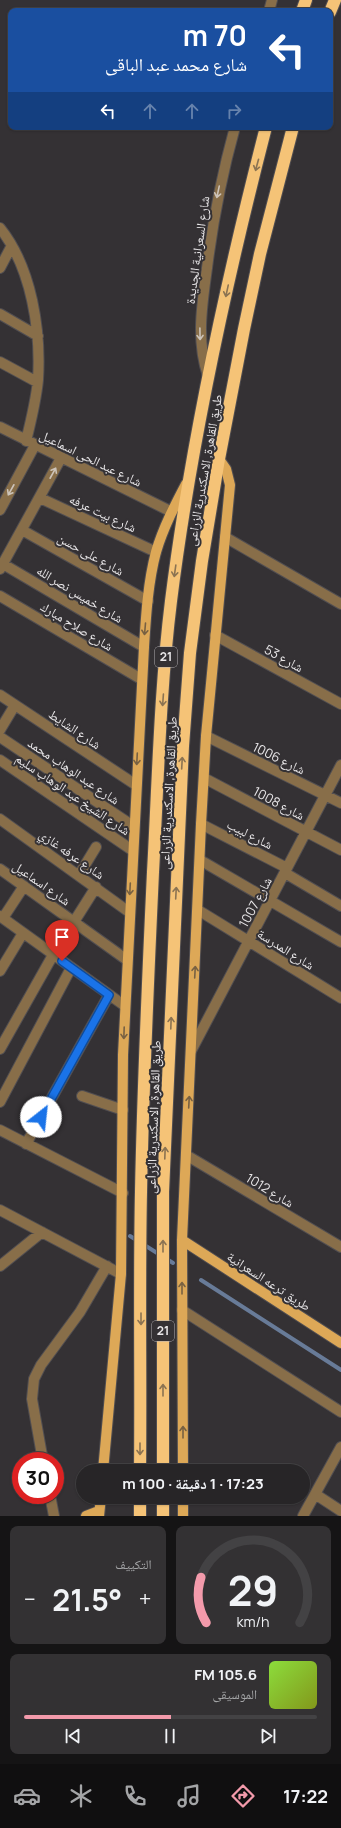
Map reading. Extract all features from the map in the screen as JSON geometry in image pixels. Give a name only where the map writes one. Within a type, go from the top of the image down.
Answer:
[{"type":"highway","name":"طريق القاهرة, الاسكندرية الزراعى","points":[[140,1464],[141,1196],[146,1026],[164,673],[171,602],[208,377],[242,220],[265,130]]},
{"type":"highway","name":"طريق القاهرة, الاسكندرية الزراعى","points":[[163,1464],[163,1192],[183,746],[190,653],[219,459],[260,254],[292,130]]},
{"type":"highway","points":[[140,1504],[140,1516]]},
{"type":"highway","points":[[163,1504],[163,1516]]},
{"type":"main road","points":[[183,1464],[182,1240],[201,824],[206,736],[230,485],[226,469],[219,459]]},
{"type":"main road","points":[[104,1464],[121,1274],[125,1006],[141,679],[148,601],[156,552],[172,512],[192,473]]},
{"type":"main road","name":"طريق ترعه السعرانية","points":[[182,1240],[341,1343]]},
{"type":"main road","points":[[183,1504],[183,1516]]},
{"type":"main road","points":[[86,1516],[99,1513]]},
{"type":"street","name":"شارع السعرانية الجديدة","points":[[208,377],[201,348],[201,318],[217,200],[234,130]]},
{"type":"street","points":[[0,228],[12,247],[20,265],[27,286],[38,336],[38,382],[31,443],[0,510]]},
{"type":"street","points":[[0,268],[12,247]]},
{"type":"street","points":[[0,314],[38,336]]},
{"type":"street","points":[[0,362],[38,382]]},
{"type":"street","name":"شارع عبد الحى اسماعيل","points":[[0,427],[172,512]]},
{"type":"street","points":[[1,566],[61,458]]},
{"type":"street","name":"شارع بيت عرفه","points":[[40,498],[156,552]]},
{"type":"street","name":"شارع على حسن","points":[[22,530],[148,601]]},
{"type":"street","points":[[225,537],[341,604]]},
{"type":"street","name":"شارع خميس نصر الله","points":[[1,566],[144,647]]},
{"type":"street","name":"شارع صلاح مبارك","points":[[0,596],[141,679]]},
{"type":"street","name":"شارع 53","points":[[215,635],[341,704]]},
{"type":"street","name":"شارع الشايط","points":[[0,695],[136,785]]},
{"type":"street","points":[[0,730],[15,705]]},
{"type":"street","name":"شارع 1006","points":[[206,736],[341,803]]},
{"type":"street","name":"شارع عبد الوهاب محمد","points":[[0,737],[134,826]]},
{"type":"street","name":"شارع الشيخ عبد الوهاب سليم","points":[[0,760],[132,850]]},
{"type":"street","name":"شارع 1007","points":[[191,1051],[341,765]]},
{"type":"street","name":"شارع 1008","points":[[204,778],[341,850]]},
{"type":"street","name":"شارع عرفه غازي","points":[[0,819],[129,912]]},
{"type":"street","name":"شارع لبيب","points":[[201,824],[286,870],[341,906]]},
{"type":"street","points":[[79,875],[96,847]]},
{"type":"street","points":[[200,860],[341,942]]},
{"type":"street","name":"شارع اسماعيل","points":[[0,869],[127,960]]},
{"type":"street","points":[[24,886],[1,917],[125,1006]]},
{"type":"street","points":[[0,1049],[53,955],[96,887]]},
{"type":"street","name":"شارع المدرسة","points":[[198,910],[341,998]]},
{"type":"street","points":[[0,971],[23,933]]},
{"type":"street","points":[[0,1102],[71,968]]},
{"type":"street","points":[[26,1144],[109,995]]},
{"type":"street","points":[[82,1096],[123,1110]]},
{"type":"street","points":[[0,1130],[123,1192]]},
{"type":"street","name":"شارع 1012","points":[[186,1154],[341,1247]]},
{"type":"street","points":[[0,1210],[121,1274]]},
{"type":"street","points":[[0,1266],[42,1232]]},
{"type":"street","points":[[41,1452],[32,1399],[34,1379],[41,1365],[80,1312],[107,1266]]},
{"type":"street","points":[[182,1310],[341,1412]]},
{"type":"street","points":[[303,1516],[341,1447]]},
{"type":"street","points":[[315,1494],[341,1511]]},
{"type":"street","points":[[52,1504],[54,1516]]},
{"type":"waterway","points":[[130,1236],[173,1263]]},
{"type":"waterway","points":[[201,1280],[341,1370]]},
{"type":"route","points":[[41,1117],[109,995],[62,961]]}]
